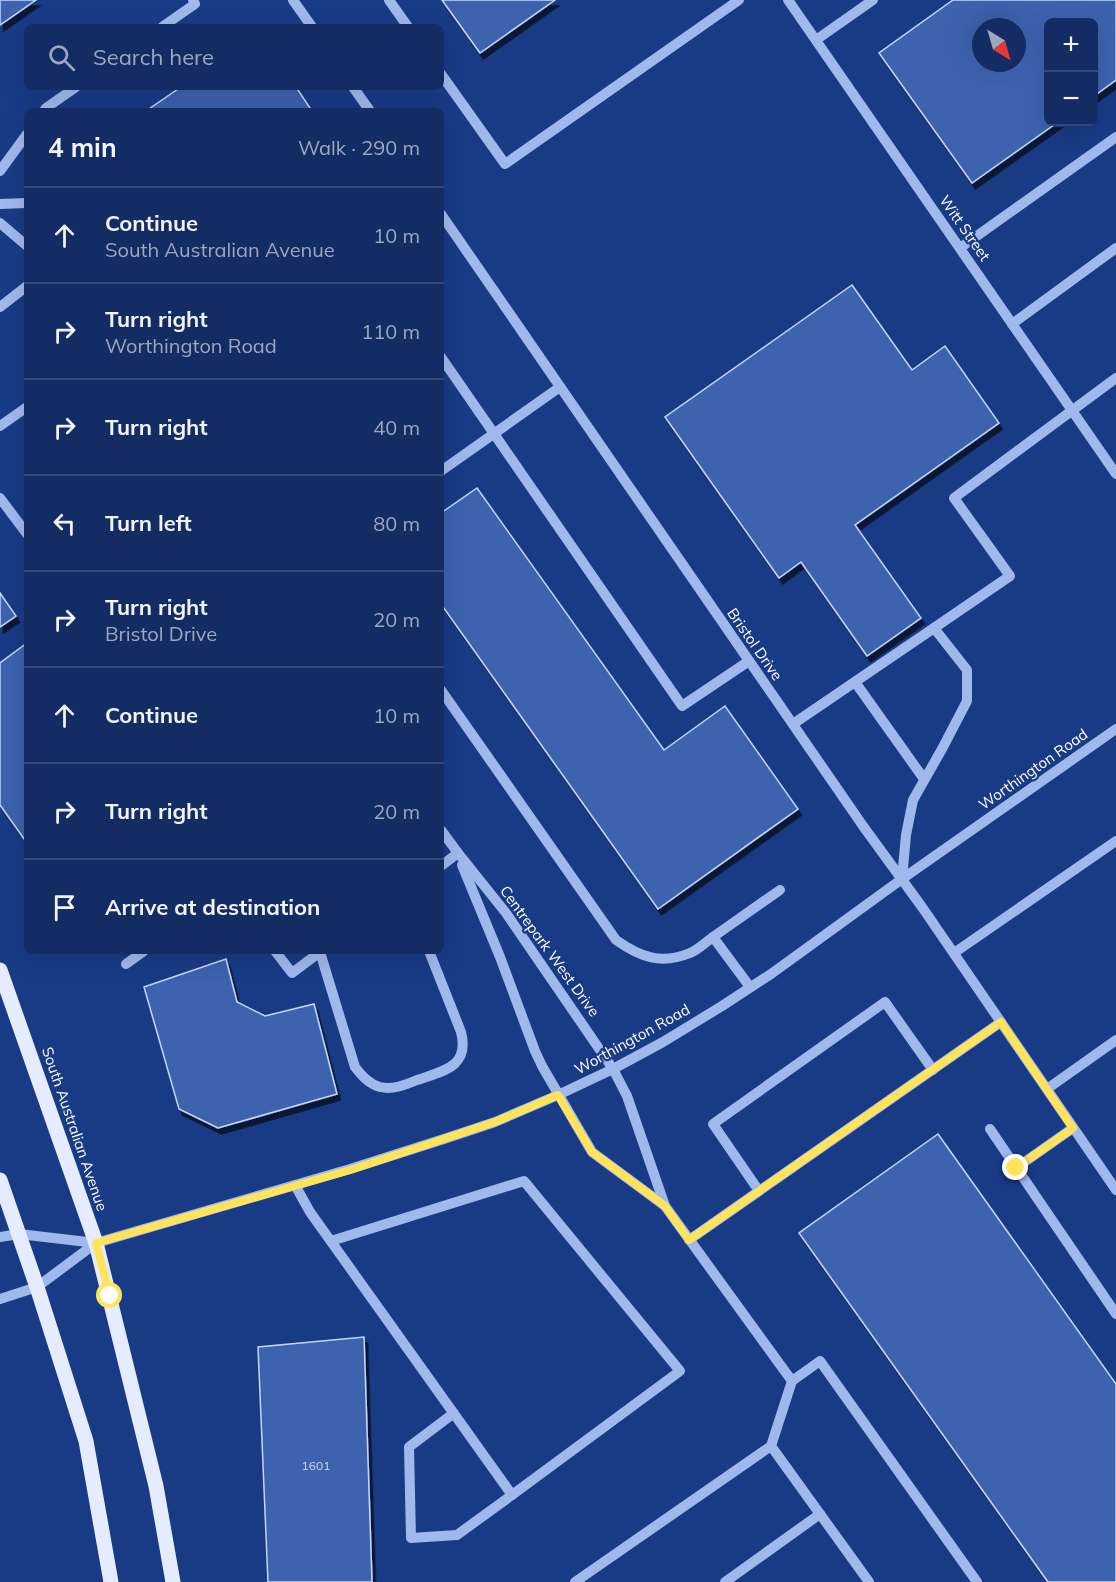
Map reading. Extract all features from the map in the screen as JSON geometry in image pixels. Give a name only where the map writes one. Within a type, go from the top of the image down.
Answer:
[{"type":"main road","name":"South Australian Avenue","points":[[0,970],[96,1243],[156,1486],[173,1582]]},
{"type":"main road","points":[[0,1180],[86,1441],[111,1582]]},
{"type":"street","points":[[166,24],[195,4],[193,0]]},
{"type":"street","points":[[293,0],[310,24]]},
{"type":"street","points":[[389,0],[406,24]]},
{"type":"street","points":[[444,78],[505,164],[739,0]]},
{"type":"street","name":"Witt Street","points":[[788,0],[1116,474]]},
{"type":"street","points":[[816,40],[873,0]]},
{"type":"street","points":[[46,108],[72,90]]},
{"type":"street","points":[[355,90],[368,108]]},
{"type":"street","points":[[960,248],[1116,137]]},
{"type":"street","points":[[0,171],[24,138]]},
{"type":"street","points":[[0,204],[24,203]]},
{"type":"street","name":"Bristol Drive","points":[[444,218],[1116,1190]]},
{"type":"street","points":[[0,223],[24,243]]},
{"type":"street","points":[[1012,324],[1116,248]]},
{"type":"street","points":[[0,307],[24,288]]},
{"type":"street","points":[[444,361],[682,706],[749,661]]},
{"type":"street","points":[[793,724],[1010,576],[954,498],[1116,378]]},
{"type":"street","points":[[444,469],[560,387]]},
{"type":"street","points":[[0,426],[24,409]]},
{"type":"street","points":[[0,498],[24,530]]},
{"type":"street","points":[[902,879],[906,835],[913,800],[967,701],[967,670],[934,628]]},
{"type":"street","points":[[855,682],[924,779]]},
{"type":"street","points":[[444,694],[616,940],[632,952],[651,958],[672,959],[692,953],[780,890]]},
{"type":"street","name":"Worthington Road","points":[[96,1243],[295,1185],[495,1122],[614,1069],[663,1042],[750,987],[1116,729]]},
{"type":"street","name":"Centrepark West Drive","points":[[444,834],[506,913],[614,1069],[627,1096],[665,1206]]},
{"type":"street","points":[[954,953],[1116,841]]},
{"type":"street","points":[[444,864],[458,854]]},
{"type":"street","name":"Centrepark West Drive","points":[[458,854],[500,957],[535,1052],[558,1095],[592,1152],[665,1206]]},
{"type":"street","points":[[713,937],[750,987]]},
{"type":"street","points":[[126,964],[140,954]]},
{"type":"street","points":[[277,954],[292,973],[318,954]]},
{"type":"street","points":[[322,954],[355,1067],[371,1084],[382,1088],[394,1088],[453,1067],[463,1051],[464,1041],[461,1032],[430,954]]},
{"type":"street","points":[[759,1191],[713,1124],[885,1002],[933,1070]]},
{"type":"street","points":[[689,1240],[1001,1022]]},
{"type":"street","points":[[1047,1089],[1116,1040]]},
{"type":"street","points":[[1016,1168],[1073,1128]]},
{"type":"street","points":[[990,1129],[1116,1314]]},
{"type":"street","points":[[331,1241],[524,1181],[680,1371],[457,1535],[411,1538],[410,1447],[454,1413]]},
{"type":"street","points":[[295,1185],[310,1212],[512,1495]]},
{"type":"street","points":[[665,1206],[792,1381]]},
{"type":"street","points":[[0,1238],[19,1234],[96,1243]]},
{"type":"street","points":[[0,1299],[37,1287],[96,1243]]},
{"type":"street","points":[[575,1582],[771,1446],[792,1381],[820,1361],[977,1582]]},
{"type":"street","points":[[771,1446],[869,1582]]},
{"type":"street","points":[[725,1582],[820,1514]]},
{"type":"building","points":[[0,0],[36,0],[0,25]]},
{"type":"building","points":[[442,0],[555,0],[480,53]]},
{"type":"building","points":[[953,0],[1116,0],[1116,80],[1098,93],[1098,18],[1044,18],[1044,126],[1052,126],[972,183],[879,53]]},
{"type":"building","points":[[177,90],[298,90],[310,108],[150,108]]},
{"type":"building","points":[[852,285],[912,370],[945,346],[999,423],[855,525],[921,618],[867,656],[801,562],[779,578],[665,417]]},
{"type":"building","points":[[477,488],[664,750],[725,706],[798,809],[658,909],[444,608],[444,511]]},
{"type":"building","points":[[0,593],[16,616],[0,627]]},
{"type":"building","points":[[24,645],[24,839],[0,805],[0,663]]},
{"type":"building","points":[[226,959],[237,1002],[265,1016],[314,1004],[337,1094],[218,1128],[179,1109],[144,987]]},
{"type":"building","points":[[938,1134],[1116,1384],[1116,1582],[1048,1582],[799,1233]]},
{"type":"building","points":[[364,1337],[372,1582],[268,1582],[258,1347]]},
{"type":"route","points":[[110,1296],[96,1243],[350,1170],[495,1122],[558,1095],[592,1152],[665,1206],[689,1240],[1001,1022],[1073,1128],[1016,1168]]}]
